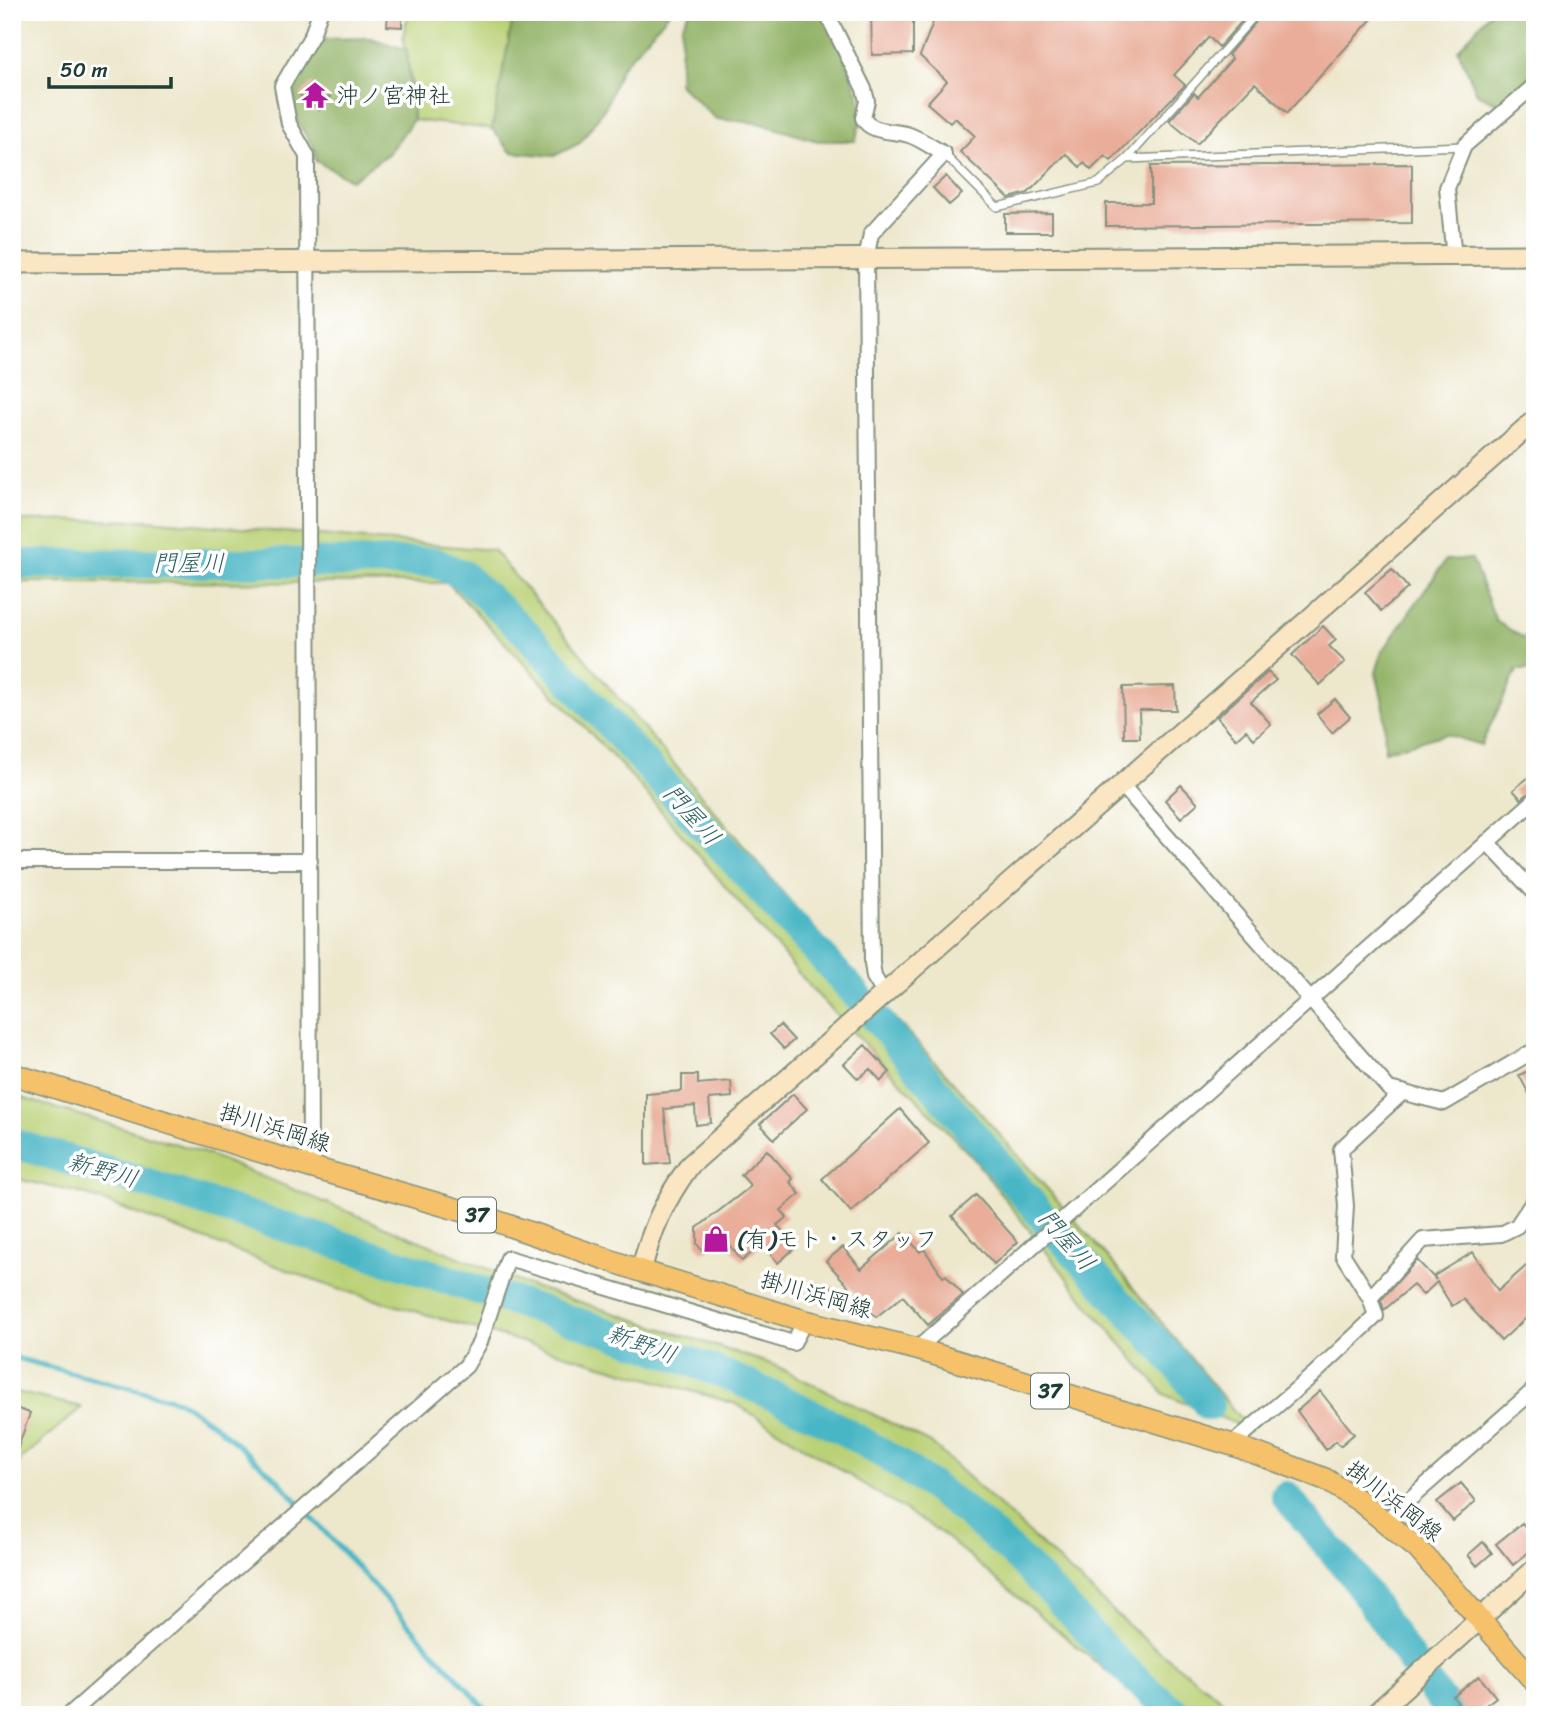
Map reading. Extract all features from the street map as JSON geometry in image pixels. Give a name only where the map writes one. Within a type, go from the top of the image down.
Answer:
[{"type":"main road","name":"掛川浜岡線","points":[[12,1073],[310,1167],[484,1217],[640,1271],[805,1321],[917,1349],[1231,1445],[1325,1479],[1385,1521],[1418,1549],[1535,1682]]},
{"type":"street","points":[[310,1167],[307,156],[289,124],[282,86],[312,35],[320,12]]},
{"type":"street","points":[[827,12],[864,89],[867,101],[863,118],[866,123],[873,128],[909,135],[944,153],[872,234],[866,259],[872,963],[874,977],[884,993]]},
{"type":"street","points":[[1454,258],[1447,188],[1464,146],[1535,85]]},
{"type":"street","points":[[12,264],[1454,258],[1535,255]]},
{"type":"street","points":[[640,1271],[651,1229],[667,1197],[690,1165],[1535,420]]},
{"type":"street","points":[[1121,783],[1308,999],[1389,1088],[1444,1103],[1535,1050]]},
{"type":"street","points":[[917,1349],[1535,800]]},
{"type":"street","points":[[1487,842],[1535,893]]},
{"type":"street","points":[[12,861],[310,861]]},
{"type":"street","points":[[1231,1445],[1376,1317],[1370,1298],[1343,1255],[1346,1206],[1341,1149],[1403,1092]]},
{"type":"street","points":[[1370,1298],[1423,1240],[1501,1234],[1517,1226],[1535,1199]]},
{"type":"street","points":[[69,1715],[466,1366],[480,1342],[508,1258],[793,1343],[805,1321]]},
{"type":"street","points":[[1385,1521],[1535,1389]]},
{"type":"street","points":[[1374,1715],[1535,1569]]},
{"type":"lane","points":[[944,153],[997,208],[1098,183],[1128,159],[1258,12]]},
{"type":"lane","points":[[1128,159],[1464,146]]},
{"type":"green space","points":[[409,12],[516,12],[492,129],[413,120],[412,85],[403,36]]},
{"type":"green space","points":[[514,12],[670,12],[621,68],[606,106],[580,143],[554,156],[511,152],[492,129]]},
{"type":"green space","points":[[690,12],[825,12],[837,34],[864,111],[855,141],[817,141],[758,123],[716,119],[679,84],[682,25]]},
{"type":"green space","points":[[1490,12],[1535,12],[1536,55],[1531,74],[1501,105],[1477,94],[1458,50]]},
{"type":"green space","points":[[370,38],[407,50],[413,120],[389,153],[351,180],[316,161],[315,150],[294,116],[287,88],[323,39]]},
{"type":"green space","points":[[147,520],[493,550],[829,947],[947,1075],[1110,1260],[1249,1429],[1165,1395],[1092,1310],[973,1158],[813,990],[634,779],[448,583],[12,582],[12,521]]},
{"type":"green space","points":[[1472,559],[1496,621],[1535,645],[1535,670],[1517,670],[1481,745],[1446,734],[1385,751],[1384,707],[1376,673],[1382,652],[1446,560]]},
{"type":"green space","points":[[12,1095],[197,1150],[525,1284],[774,1365],[931,1443],[1139,1635],[1241,1715],[1159,1715],[941,1533],[736,1404],[335,1288],[84,1194],[12,1178]]},
{"type":"green space","points":[[12,1391],[82,1407],[12,1467]]},
{"type":"building","points":[[388,12],[402,12],[402,27],[387,26]]},
{"type":"building","points":[[871,12],[913,12],[913,54],[872,55]]},
{"type":"building","points":[[937,12],[1250,12],[1219,47],[1209,37],[1174,75],[1185,85],[1111,161],[1105,156],[1091,170],[1084,163],[1080,167],[1066,154],[1028,193],[1009,198],[960,152],[975,136],[955,118],[950,123],[927,103],[947,81],[920,56]]},
{"type":"building","points":[[1264,12],[1378,12],[1287,113],[1255,83],[1197,144],[1169,121],[1194,93],[1198,97],[1232,59],[1228,55]]},
{"type":"building","points":[[311,83],[330,97],[319,110],[300,95]]},
{"type":"building","points":[[1412,164],[1412,223],[1106,226],[1106,203],[1151,203],[1151,166]]},
{"type":"building","points":[[946,176],[962,194],[949,205],[933,188]]},
{"type":"building","points":[[1052,213],[1052,232],[1005,232],[1005,214]]},
{"type":"building","points":[[1392,569],[1408,588],[1381,611],[1365,592]]},
{"type":"building","points":[[1323,626],[1336,640],[1329,646],[1345,662],[1320,685],[1292,655]]},
{"type":"building","points":[[1268,672],[1276,680],[1251,702],[1271,724],[1254,739],[1246,730],[1236,739],[1217,717]]},
{"type":"building","points":[[1175,686],[1176,710],[1139,710],[1140,738],[1124,738],[1123,687]]},
{"type":"building","points":[[1335,699],[1350,717],[1332,733],[1317,714]]},
{"type":"building","points":[[1535,772],[1535,789],[1521,799],[1513,790]]},
{"type":"building","points":[[1181,785],[1198,803],[1181,818],[1165,800]]},
{"type":"building","points":[[780,1025],[794,1040],[784,1049],[770,1034]]},
{"type":"building","points":[[865,1045],[890,1072],[881,1081],[870,1069],[858,1079],[844,1064]]},
{"type":"building","points":[[1535,1068],[1535,1105],[1519,1075]]},
{"type":"building","points":[[682,1075],[698,1075],[698,1084],[731,1081],[732,1097],[709,1099],[711,1123],[696,1125],[695,1106],[664,1109],[670,1163],[646,1165],[646,1094],[682,1091]]},
{"type":"building","points":[[793,1094],[807,1109],[774,1139],[760,1124]]},
{"type":"building","points":[[900,1109],[929,1143],[851,1212],[822,1179]]},
{"type":"building","points":[[767,1150],[793,1179],[790,1182],[800,1194],[781,1210],[787,1217],[777,1225],[796,1247],[778,1263],[762,1244],[742,1261],[723,1237],[703,1252],[697,1244],[697,1228],[751,1186],[741,1175]]},
{"type":"building","points":[[976,1195],[1018,1242],[994,1264],[952,1216]]},
{"type":"building","points":[[903,1233],[920,1252],[924,1249],[943,1277],[946,1275],[963,1295],[928,1325],[903,1296],[876,1317],[826,1261],[843,1247],[861,1269]]},
{"type":"building","points":[[1473,1252],[1498,1291],[1535,1258],[1535,1310],[1501,1341],[1463,1299],[1452,1306],[1437,1282],[1423,1295],[1413,1285],[1384,1310],[1381,1300],[1417,1260],[1436,1280],[1434,1276]]},
{"type":"building","points":[[812,1281],[841,1290],[837,1303],[809,1293]]},
{"type":"building","points":[[1320,1391],[1354,1434],[1340,1446],[1336,1441],[1326,1450],[1297,1411]]},
{"type":"building","points":[[12,1407],[30,1413],[16,1453],[12,1453]]},
{"type":"building","points":[[1461,1483],[1476,1501],[1453,1521],[1437,1502]]},
{"type":"building","points":[[1522,1523],[1535,1539],[1535,1547],[1513,1565],[1496,1544]]},
{"type":"building","points":[[1483,1542],[1492,1553],[1477,1566],[1468,1555]]},
{"type":"building","points":[[1479,1676],[1496,1697],[1473,1715],[1467,1715],[1453,1697]]},
{"type":"waterway","name":"門屋川","points":[[12,564],[434,562],[463,575],[527,634],[854,992],[1058,1235],[1168,1355],[1209,1406]]},
{"type":"waterway","name":"新野川","points":[[12,1143],[251,1216],[587,1325],[735,1379],[829,1423],[920,1478],[983,1526],[1022,1562],[1124,1668],[1179,1715]]},
{"type":"waterway","points":[[12,1357],[179,1401],[216,1426],[276,1478],[491,1715]]},
{"type":"waterway","name":"門屋川","points":[[1286,1496],[1353,1575],[1429,1686],[1454,1715]]},
{"type":"place","name":"沖ノ宮神社","points":[[315,95]]},
{"type":"place","name":"(有)モト・スタッフ","points":[[716,1239]]}]
